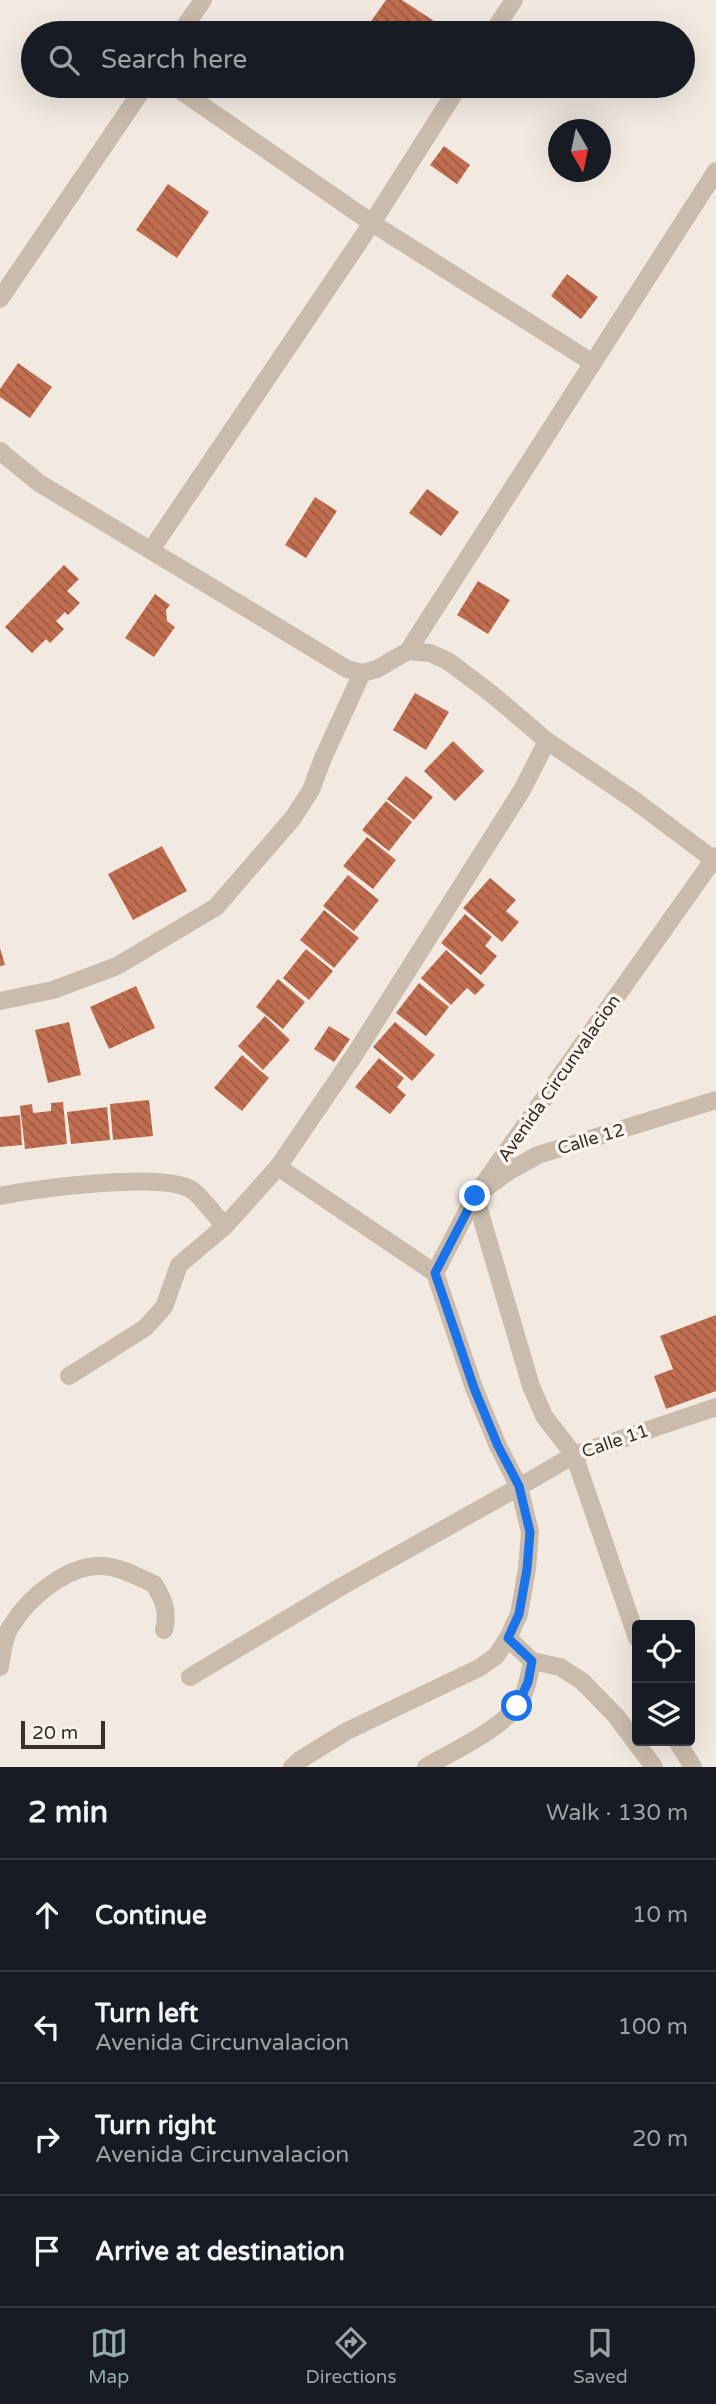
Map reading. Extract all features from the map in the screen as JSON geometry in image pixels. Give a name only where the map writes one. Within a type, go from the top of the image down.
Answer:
[{"type":"street","points":[[188,21],[203,0]]},
{"type":"street","points":[[500,21],[514,0]]},
{"type":"street","points":[[0,299],[137,98]]},
{"type":"street","points":[[191,98],[372,223],[593,363]]},
{"type":"street","points":[[151,550],[372,223],[451,98]]},
{"type":"street","points":[[0,451],[39,483],[337,663],[362,673],[377,669],[408,651],[716,172]]},
{"type":"street","points":[[408,651],[430,653],[448,661],[547,741],[715,858]]},
{"type":"street","points":[[0,1001],[53,990],[117,966],[216,907],[293,818],[311,790],[362,673]]},
{"type":"street","points":[[69,1376],[145,1328],[164,1307],[178,1265],[225,1226],[278,1167],[355,1054],[522,790],[547,741]]},
{"type":"street","name":"Avenida Circunvalacion","points":[[435,1273],[475,1196],[715,858]]},
{"type":"street","name":"Calle 12","points":[[475,1196],[509,1171],[538,1155],[716,1100]]},
{"type":"street","points":[[278,1167],[435,1273],[474,1388],[498,1446],[519,1486],[530,1532],[519,1614],[496,1656],[480,1668],[348,1731],[292,1767]]},
{"type":"street","points":[[0,1196],[135,1180],[163,1182],[191,1189],[225,1226]]},
{"type":"street","points":[[475,1196],[531,1386],[544,1416],[574,1455],[632,1623]]},
{"type":"street","name":"Calle 11","points":[[190,1676],[574,1455],[716,1407]]},
{"type":"street","points":[[0,1667],[10,1627],[27,1606],[55,1582],[82,1567],[105,1566],[154,1584],[163,1600],[167,1618],[164,1630]]},
{"type":"street","points":[[508,1638],[532,1661],[560,1667],[582,1681],[616,1716],[654,1767]]},
{"type":"street","points":[[426,1767],[495,1725],[517,1706],[528,1682],[532,1661]]},
{"type":"street","points":[[680,1746],[693,1767]]},
{"type":"building","points":[[386,0],[402,0],[434,21],[371,21]]},
{"type":"building","points":[[444,146],[470,165],[457,184],[430,165]]},
{"type":"building","points":[[168,184],[209,212],[177,258],[136,230]]},
{"type":"building","points":[[567,274],[598,297],[581,319],[551,296]]},
{"type":"building","points":[[18,363],[52,387],[30,418],[0,397],[0,389]]},
{"type":"building","points":[[427,489],[459,512],[441,536],[409,513]]},
{"type":"building","points":[[315,497],[337,511],[306,558],[285,545]]},
{"type":"building","points":[[64,565],[79,579],[67,591],[80,603],[68,615],[65,612],[56,621],[64,629],[50,643],[46,639],[32,653],[5,627]]},
{"type":"building","points":[[478,581],[510,600],[488,634],[457,615]]},
{"type":"building","points":[[155,594],[170,605],[166,610],[167,621],[175,627],[154,657],[125,638]]},
{"type":"building","points":[[415,693],[449,712],[426,750],[393,730]]},
{"type":"building","points":[[453,741],[484,771],[455,801],[424,771]]},
{"type":"building","points":[[406,776],[433,797],[414,820],[387,799]]},
{"type":"building","points":[[386,801],[412,822],[389,851],[362,830]]},
{"type":"building","points":[[367,837],[396,860],[373,889],[343,866]]},
{"type":"building","points":[[162,846],[187,891],[133,920],[108,874]]},
{"type":"building","points":[[348,875],[379,900],[354,931],[323,906]]},
{"type":"building","points":[[490,878],[516,900],[506,911],[519,922],[502,942],[463,908]]},
{"type":"building","points":[[324,910],[359,938],[334,968],[300,940]]},
{"type":"building","points":[[465,914],[492,937],[485,946],[497,956],[481,975],[441,943]]},
{"type":"building","points":[[0,948],[5,965],[0,966]]},
{"type":"building","points":[[306,949],[333,971],[309,1000],[283,978]]},
{"type":"building","points":[[446,950],[485,985],[475,995],[467,988],[451,1005],[421,978]]},
{"type":"building","points":[[278,979],[305,1002],[283,1029],[256,1007]]},
{"type":"building","points":[[419,983],[449,1007],[426,1036],[396,1013]]},
{"type":"building","points":[[136,986],[155,1028],[109,1049],[90,1007]]},
{"type":"building","points":[[265,1016],[290,1040],[263,1070],[238,1046]]},
{"type":"building","points":[[69,1022],[81,1075],[48,1083],[35,1030]]},
{"type":"building","points":[[395,1022],[435,1055],[412,1081],[373,1047]]},
{"type":"building","points":[[329,1026],[350,1039],[334,1062],[314,1049]]},
{"type":"building","points":[[242,1055],[269,1078],[242,1111],[214,1088]]},
{"type":"building","points":[[379,1058],[404,1078],[397,1087],[406,1095],[390,1114],[355,1087]]},
{"type":"building","points":[[149,1100],[153,1136],[113,1140],[110,1104]]},
{"type":"building","points":[[63,1102],[67,1144],[25,1149],[20,1106],[32,1104],[33,1113],[51,1111],[51,1103]]},
{"type":"building","points":[[107,1107],[110,1140],[71,1144],[67,1112]]},
{"type":"building","points":[[20,1115],[22,1145],[0,1147],[0,1117]]},
{"type":"building","points":[[716,1315],[716,1391],[666,1409],[654,1376],[673,1369],[660,1336]]},
{"type":"route","points":[[475,1196],[435,1273],[474,1388],[498,1446],[519,1486],[530,1532],[519,1614],[508,1638],[532,1661],[528,1682],[517,1706]]}]
